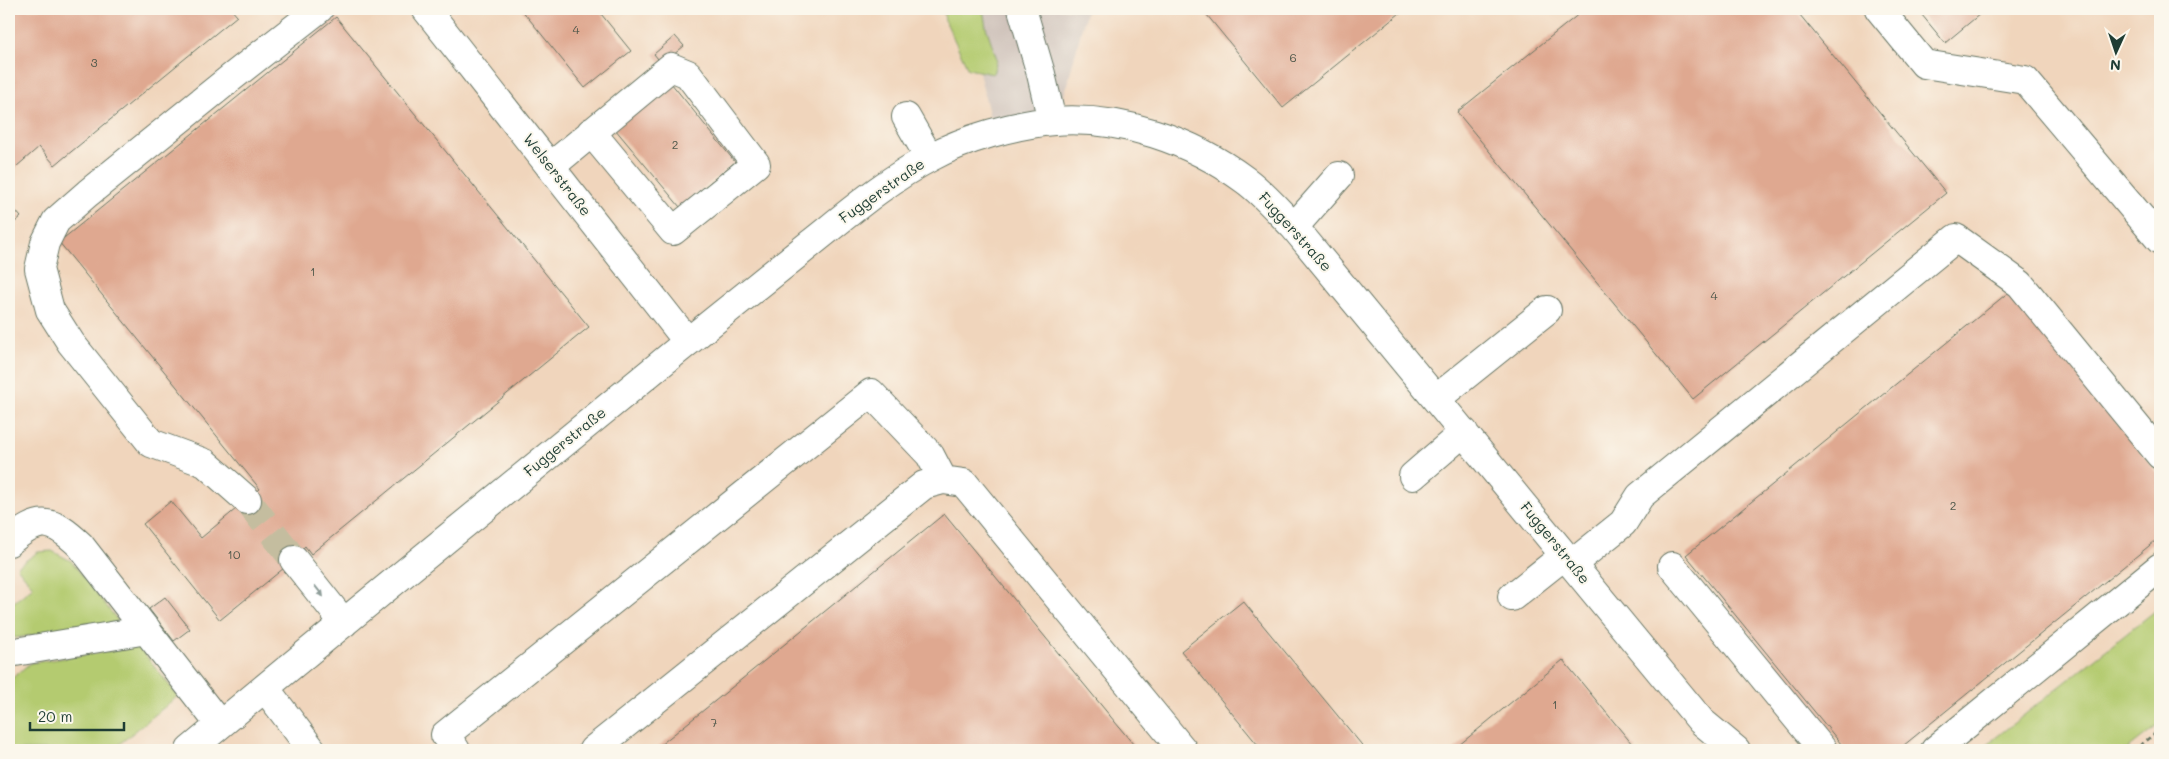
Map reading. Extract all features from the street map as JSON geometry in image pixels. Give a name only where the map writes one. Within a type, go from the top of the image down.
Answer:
[{"type":"street","points":[[247,500],[205,463],[151,443],[71,343],[50,310],[39,269],[45,243],[56,222],[88,193],[209,95],[319,9]]},
{"type":"street","points":[[1022,9],[1041,74],[1052,121]]},
{"type":"street","points":[[1879,9],[1924,64],[2025,80],[2160,240]]},
{"type":"street","name":"Welserstraße","points":[[434,12],[550,167],[688,342]]},
{"type":"street","points":[[550,167],[591,132],[671,67],[688,74],[756,164],[673,231],[591,132]]},
{"type":"street","points":[[906,117],[930,157]]},
{"type":"street","name":"Fuggerstraße","points":[[190,750],[688,342],[880,188],[930,157],[962,142],[993,133],[1052,121],[1092,121],[1155,134],[1205,154],[1246,181],[1294,227],[1701,721],[1736,750]]},
{"type":"street","points":[[1294,227],[1339,176]]},
{"type":"street","points":[[1512,597],[1623,523],[1640,496],[1956,238],[2020,284],[2160,455]]},
{"type":"street","points":[[1436,399],[1547,310]]},
{"type":"street","points":[[456,750],[445,735],[871,392],[930,455],[943,480]]},
{"type":"street","points":[[1413,476],[1464,432]]},
{"type":"street","points":[[593,750],[924,485],[943,480],[964,483],[1183,750]]},
{"type":"street","points":[[9,542],[30,526],[44,522],[61,527],[80,545],[220,724]]},
{"type":"street","points":[[294,560],[344,623]]},
{"type":"street","points":[[1672,566],[1823,750]]},
{"type":"street","points":[[1935,750],[2160,567]]},
{"type":"street","points":[[9,652],[146,630]]},
{"type":"street","points":[[265,688],[312,750]]},
{"type":"street","name":"Fuggerstraße","points":[[1701,721],[1713,750]]},
{"type":"path","points":[[2134,750],[2160,730]]},
{"type":"shaded area","points":[[9,9],[964,9],[991,122],[1061,107],[1087,9],[2160,9],[2160,750],[9,750]]},
{"type":"shaded area","points":[[964,9],[1087,9],[1061,108],[991,122]]},
{"type":"green space","points":[[943,9],[983,9],[986,27],[997,59],[993,74],[968,69],[945,20]]},
{"type":"green space","points":[[52,551],[71,561],[119,622],[15,638],[9,631],[9,606],[33,587],[17,567],[38,552]]},
{"type":"green space","points":[[2160,607],[2160,724],[2127,750],[1980,750]]},
{"type":"green space","points":[[139,647],[178,696],[112,750],[9,750],[9,681],[30,663]]},
{"type":"building","points":[[14,9],[231,9],[237,16],[55,165],[39,147],[9,173],[9,13]]},
{"type":"building","points":[[521,9],[597,9],[631,51],[585,88]]},
{"type":"building","points":[[1202,9],[1405,9],[1283,108]]},
{"type":"building","points":[[1585,9],[1795,9],[1946,193],[1693,399],[1457,112]]},
{"type":"building","points":[[1917,9],[1986,9],[1945,43]]},
{"type":"building","points":[[336,17],[589,327],[311,554],[305,546],[303,548],[305,551],[220,620],[143,524],[171,501],[201,538],[260,489],[59,242]]},
{"type":"building","points":[[675,36],[684,46],[662,64],[654,54]]},
{"type":"building","points":[[671,83],[735,162],[680,207],[615,129]]},
{"type":"building","points":[[9,203],[21,217],[9,227]]},
{"type":"building","points":[[2010,291],[2160,476],[2160,537],[1898,750],[1846,750],[1686,555]]},
{"type":"building","points":[[944,514],[1138,750],[654,750],[720,697]]},
{"type":"building","points":[[165,597],[190,629],[174,641],[149,609]]},
{"type":"building","points":[[1243,601],[1366,750],[1262,750],[1181,651]]},
{"type":"building","points":[[1563,660],[1637,750],[1453,750]]},
{"type":"tunnel","points":[[247,500],[294,560]]}]
